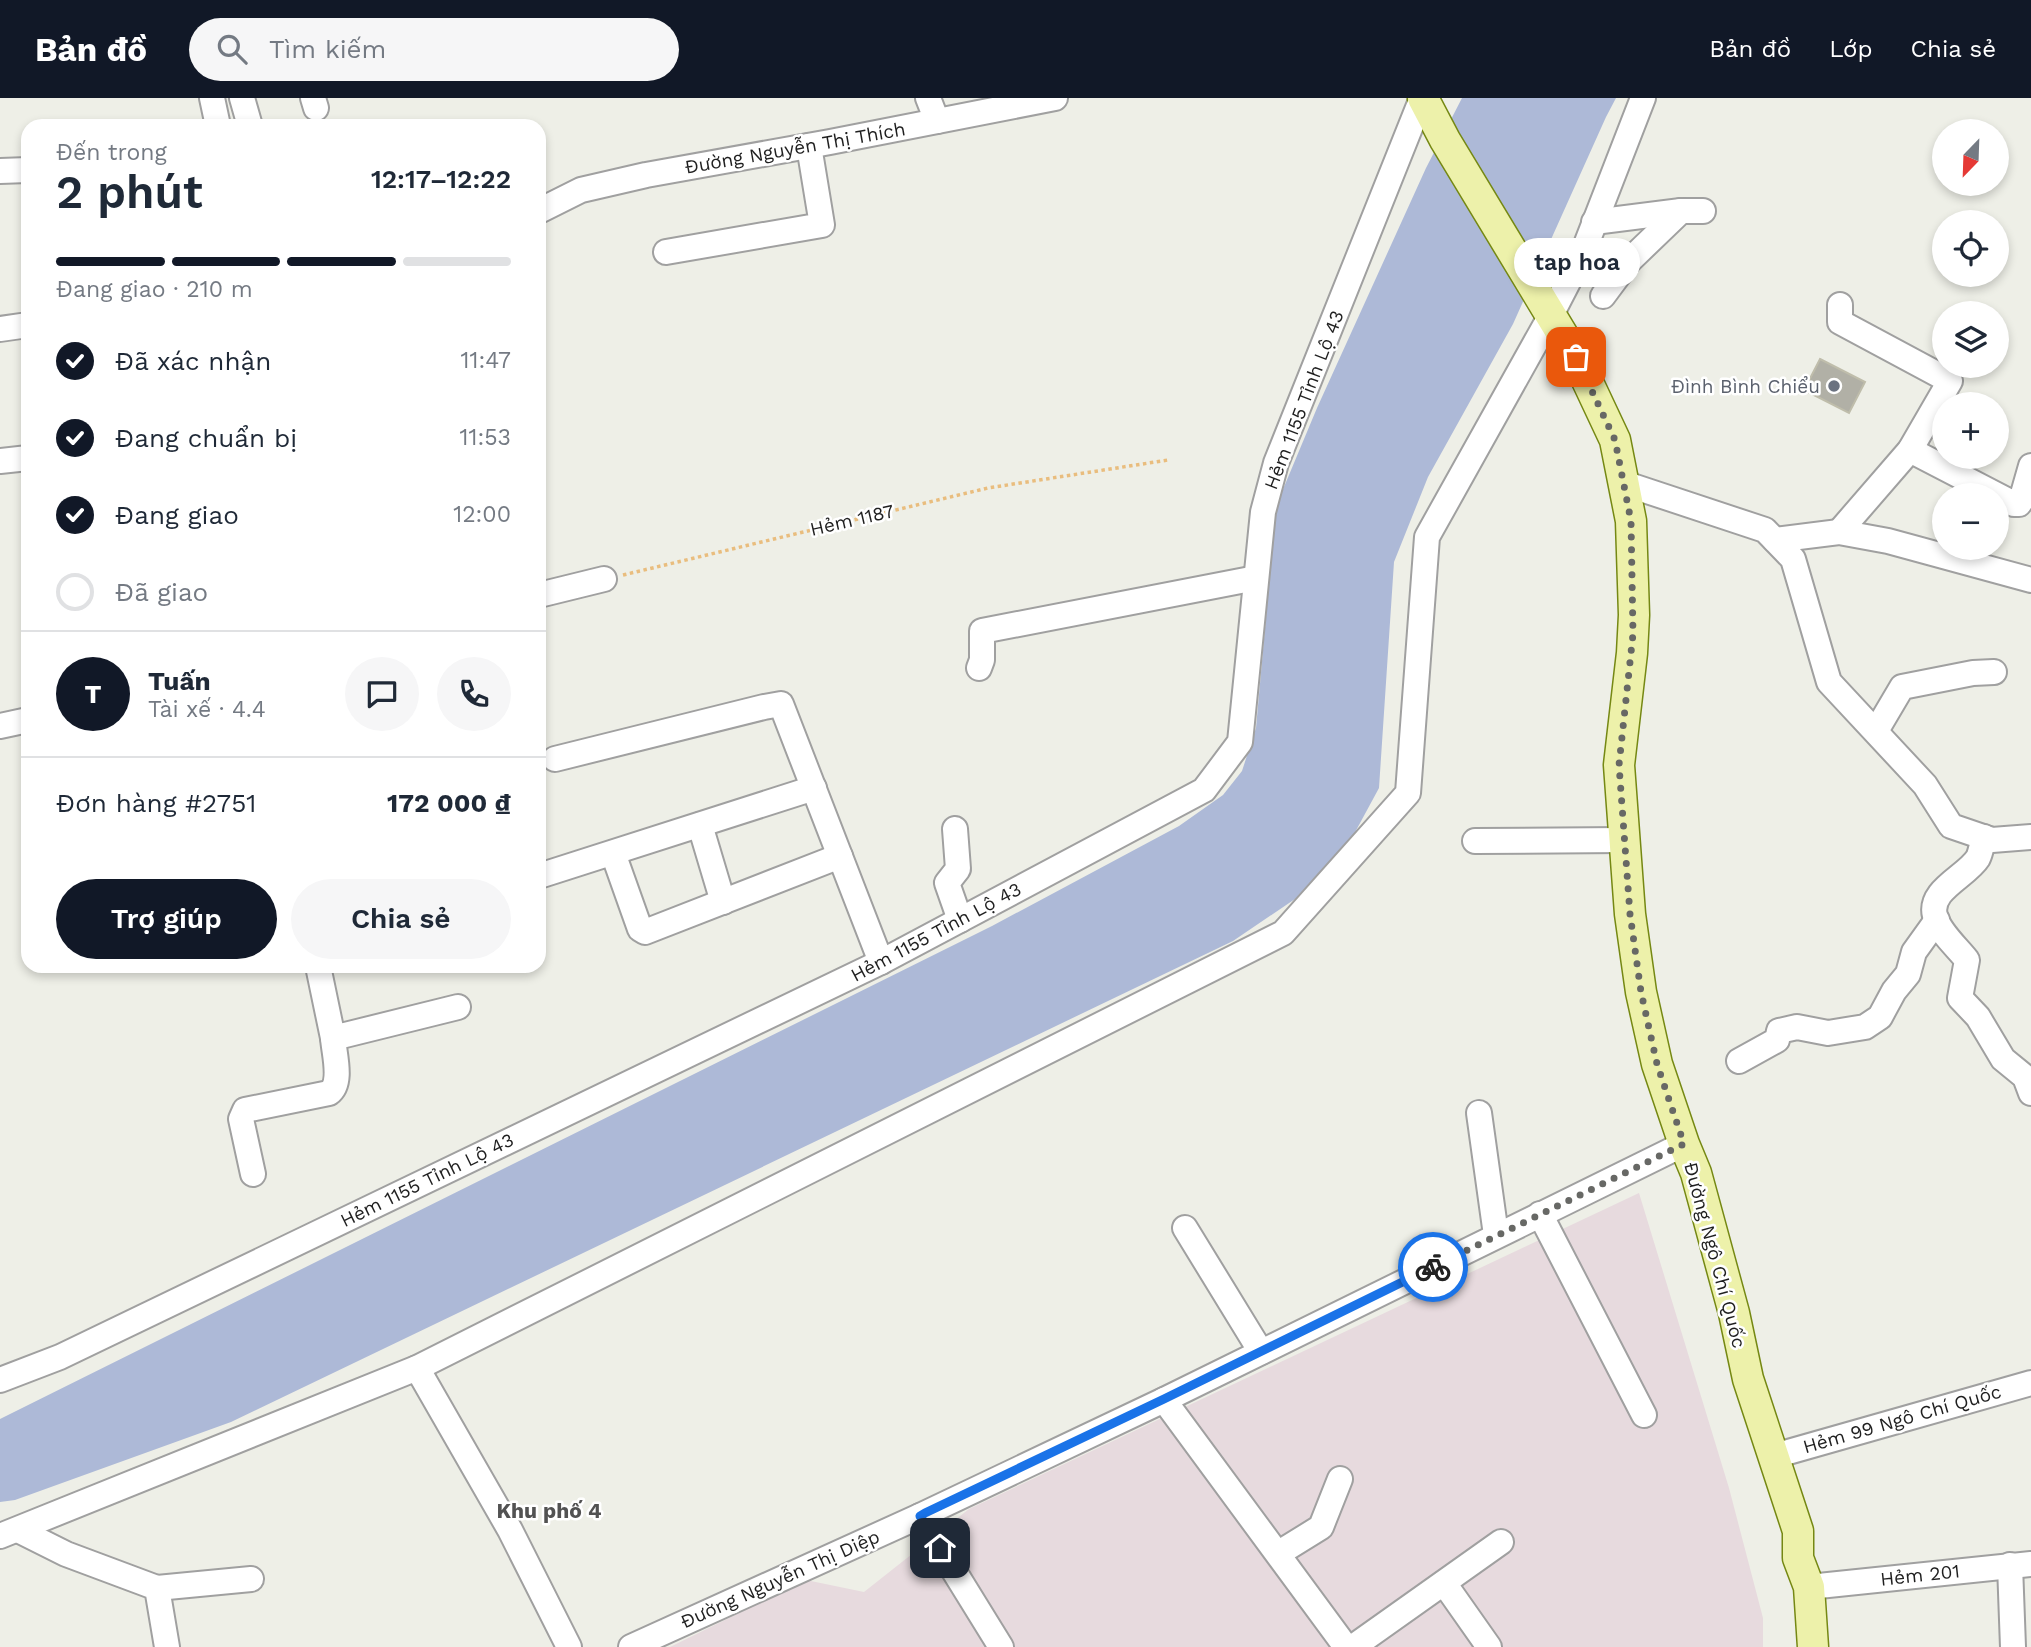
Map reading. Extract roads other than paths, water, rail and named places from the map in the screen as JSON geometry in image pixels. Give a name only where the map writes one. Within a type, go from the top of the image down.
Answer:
[{"type":"main road","name":"Đường Ngô Chí Quốc","points":[[1423,98],[1445,141],[1576,357],[1615,440],[1631,521],[1634,614],[1619,765],[1630,914],[1641,992],[1657,1064],[1696,1172],[1734,1313],[1748,1379],[1798,1531],[1798,1558],[1809,1587],[1813,1647]]},
{"type":"street","points":[[212,98],[216,119]]},
{"type":"street","points":[[242,98],[248,119]]},
{"type":"street","points":[[929,98],[937,121]]},
{"type":"street","name":"Đường Nguyễn Thị Thích","points":[[546,208],[581,190],[646,175],[937,121],[1017,102],[1055,98]]},
{"type":"street","name":"Hẻm 1155 Tỉnh Lộ 43","points":[[0,1380],[60,1357],[881,962],[1203,790],[1240,742],[1263,512],[1276,463],[1423,98]]},
{"type":"street","points":[[9,1533],[417,1368],[1283,933],[1408,793],[1427,537],[1545,304],[1582,255],[1643,98]]},
{"type":"street","points":[[666,252],[822,225],[809,146]]},
{"type":"street","points":[[0,172],[21,170]]},
{"type":"street","points":[[1594,222],[1692,211],[1629,261],[1603,296]]},
{"type":"street","points":[[1840,305],[1840,322],[1932,363]]},
{"type":"street","points":[[0,329],[21,326]]},
{"type":"street","points":[[1839,532],[1910,450],[1951,378]]},
{"type":"street","points":[[1910,450],[2014,504],[2020,504],[2031,466]]},
{"type":"street","points":[[0,461],[21,459]]},
{"type":"street","points":[[1623,482],[1765,530],[1793,559],[1829,682],[1925,785],[1951,826],[1992,840],[2031,836]]},
{"type":"street","points":[[1775,540],[1839,532],[1888,541],[2031,580]]},
{"type":"street","points":[[546,593],[604,579]]},
{"type":"street","points":[[979,668],[982,660],[982,631],[1256,579]]},
{"type":"street","points":[[1876,731],[1902,687],[1973,673],[1994,672]]},
{"type":"street","points":[[555,759],[781,704],[881,962]]},
{"type":"street","points":[[0,726],[21,722]]},
{"type":"street","points":[[546,874],[814,788]]},
{"type":"street","points":[[700,825],[723,902]]},
{"type":"street","points":[[955,829],[958,869],[947,883],[960,920]]},
{"type":"street","points":[[1984,837],[1978,858],[1938,895],[1934,914],[1967,960],[1960,998],[1978,1017],[2003,1059],[2029,1082]]},
{"type":"street","points":[[1475,841],[1624,840]]},
{"type":"street","points":[[613,853],[640,929],[645,932],[840,856]]},
{"type":"street","points":[[1739,1061],[1777,1040],[1779,1031],[1797,1027],[1828,1033],[1866,1027],[1880,1017],[1894,991],[1908,974],[1914,952],[1937,919]]},
{"type":"street","points":[[253,1174],[241,1119],[242,1112],[329,1094],[337,1081],[333,1038],[319,973]]},
{"type":"street","points":[[333,1038],[458,1007]]},
{"type":"street","points":[[1479,1112],[1496,1235]]},
{"type":"street","name":"Đường Nguyễn Thị Diệp","points":[[631,1647],[920,1516],[1684,1144]]},
{"type":"street","points":[[1540,1214],[1644,1416]]},
{"type":"street","points":[[1185,1228],[1261,1352]]},
{"type":"street","points":[[417,1368],[510,1531],[569,1647]]},
{"type":"street","name":"Hẻm 99 Ngô Chí Quốc","points":[[1773,1456],[2031,1383]]},
{"type":"street","points":[[1164,1399],[1346,1647]]},
{"type":"street","points":[[1279,1553],[1321,1527],[1340,1479]]},
{"type":"street","points":[[920,1516],[1001,1647]]},
{"type":"street","points":[[9,1533],[157,1587],[251,1579]]},
{"type":"street","points":[[1353,1647],[1501,1542]]},
{"type":"street","points":[[2013,1647],[2020,1565]]},
{"type":"street","name":"Hẻm 201","points":[[1809,1587],[2020,1565]]},
{"type":"street","points":[[1444,1583],[1489,1647]]},
{"type":"street","points":[[157,1587],[167,1647]]},
{"type":"water","points":[[1462,98],[1616,98],[1513,324],[1428,477],[1394,562],[1379,788],[1353,836],[1295,899],[1233,941],[231,1422],[15,1500],[0,1502],[0,1419],[992,926],[1179,826],[1223,795],[1242,771],[1256,728],[1276,506],[1317,408],[1426,168]]},
{"type":"place","name":"tap hoa","points":[[1576,357]]},
{"type":"place","name":"Đình Bình Chiểu","points":[[1834,386]]},
{"type":"district","name":"Khu phố 4","points":[[549,1510]]}]
